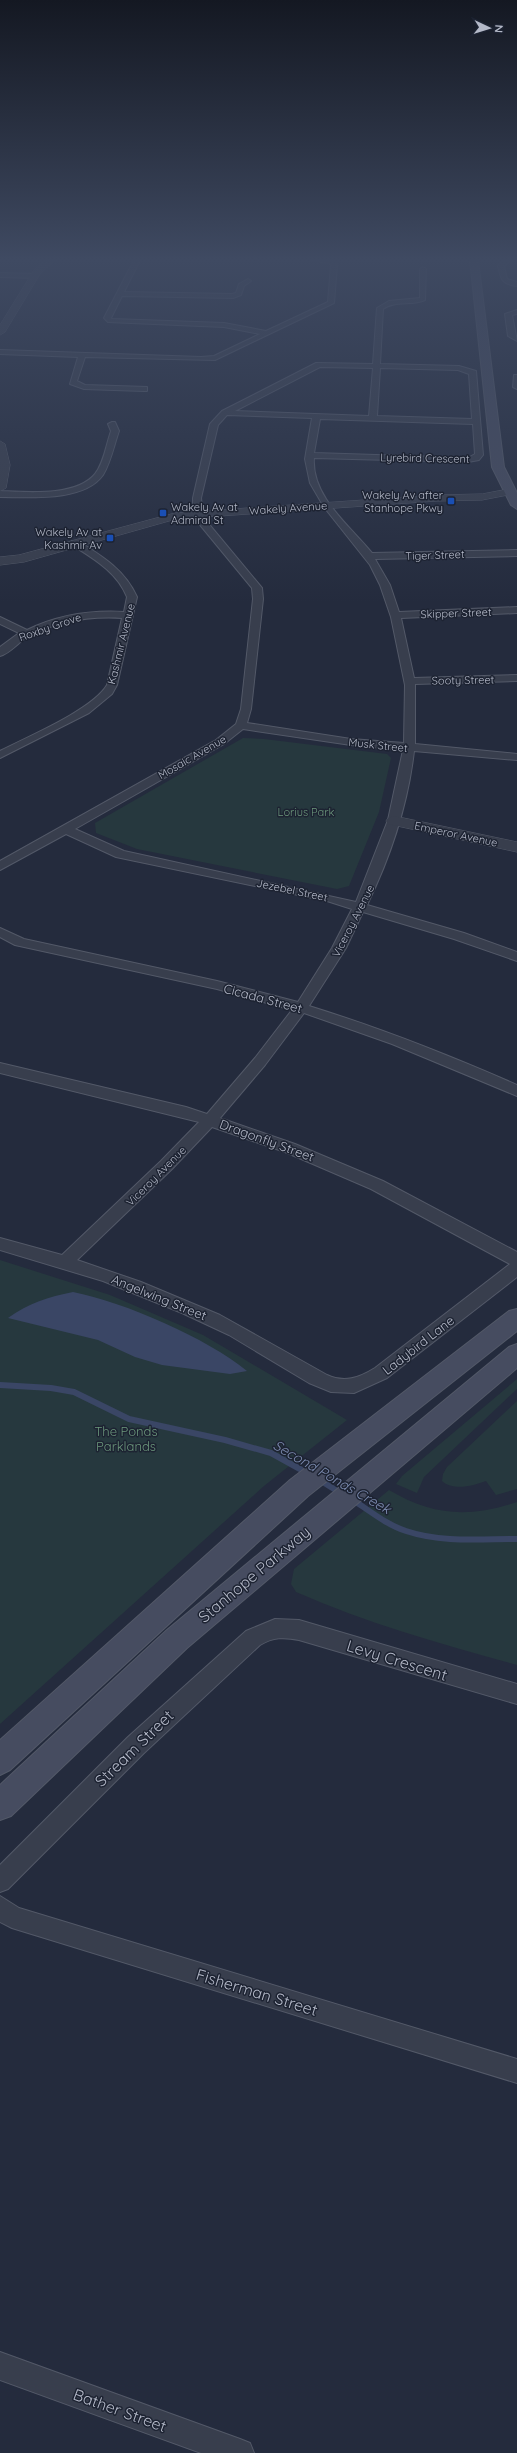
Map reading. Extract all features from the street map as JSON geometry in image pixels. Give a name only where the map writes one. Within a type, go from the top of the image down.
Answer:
[{"type":"main road","points":[[486,374],[494,447],[494,482],[513,492],[517,505]]},
{"type":"main road","points":[[0,1760],[235,1545],[300,1488],[517,1318]]},
{"type":"main road","name":"Stanhope Parkway","points":[[0,1805],[177,1639],[330,1509],[517,1354]]},
{"type":"street","points":[[77,374],[74,382],[84,387],[144,389]]},
{"type":"street","points":[[241,725],[246,709],[258,599],[257,588],[250,576],[198,514],[196,498],[214,424],[225,412],[300,374]]},
{"type":"street","points":[[373,418],[376,374]]},
{"type":"street","name":"Lyrebird Crescent","points":[[311,454],[476,458],[479,455],[473,374]]},
{"type":"street","points":[[517,377],[517,387]]},
{"type":"street","points":[[225,412],[316,417],[476,422]]},
{"type":"street","name":"Viceroy Avenue","points":[[66,1261],[146,1187],[211,1120],[302,1008],[347,937],[376,873],[394,821],[406,775],[410,749],[412,719],[410,681],[402,638],[381,578],[369,556],[326,506],[309,470],[316,417]]},
{"type":"street","points":[[0,494],[63,492],[90,483],[98,476],[114,431],[112,424]]},
{"type":"street","points":[[0,444],[5,465],[0,488]]},
{"type":"street","points":[[437,498],[452,492],[494,482]]},
{"type":"street","name":"Wakely Avenue","points":[[0,561],[20,559],[159,519],[198,514],[437,498],[498,496],[513,492]]},
{"type":"street","name":"Kashmir Avenue","points":[[0,755],[85,711],[102,699],[112,685],[132,603],[130,592],[118,574],[75,543]]},
{"type":"street","name":"Tiger Street","points":[[369,556],[500,552],[517,553]]},
{"type":"street","name":"Skipper Street","points":[[394,615],[517,610]]},
{"type":"street","name":"Roxby Grove","points":[[0,653],[10,642],[26,633],[82,615],[129,615]]},
{"type":"street","points":[[0,620],[26,633]]},
{"type":"street","name":"Sooty Street","points":[[410,681],[517,678]]},
{"type":"street","name":"Musk Street","points":[[241,725],[410,749],[517,757]]},
{"type":"street","name":"Mosaic Avenue","points":[[0,866],[220,742],[241,725]]},
{"type":"street","name":"Emperor Avenue","points":[[394,821],[517,847]]},
{"type":"street","name":"Jezebel Street","points":[[66,829],[120,854],[294,890],[459,936],[517,957]]},
{"type":"street","name":"Cicada Street","points":[[0,932],[44,948],[245,992],[302,1008],[400,1041],[517,1091]]},
{"type":"street","name":"Dragonfly Street","points":[[0,1068],[159,1105],[211,1120],[342,1169],[517,1260]]},
{"type":"street","name":"Angelwing Street","points":[[0,1244],[66,1261],[103,1274],[214,1320],[308,1373]]},
{"type":"street","name":"Ladybird Lane","points":[[308,1373],[328,1383],[345,1387],[372,1380],[517,1268]]},
{"type":"street","name":"Levy Crescent","points":[[277,1627],[299,1630],[517,1694]]},
{"type":"street","name":"Stream Street","points":[[0,1881],[136,1745],[253,1638],[265,1630],[277,1627]]},
{"type":"street","name":"Fisherman Street","points":[[0,1907],[12,1917],[517,2071]]},
{"type":"street","name":"Bather Street","points":[[0,2366],[240,2453]]},
{"type":"green space","name":"Lorius Park","points":[[243,738],[264,739],[387,754],[391,758],[379,812],[349,886],[337,889],[137,849],[96,833],[95,823]]},
{"type":"green space","name":"The Ponds Parklands","points":[[0,1260],[110,1295],[203,1335],[347,1420],[264,1486],[0,1724]]},
{"type":"green space","points":[[517,1379],[517,1389],[424,1477],[417,1493],[396,1484],[402,1476]]},
{"type":"green space","points":[[517,1401],[517,1489],[496,1495],[486,1481],[475,1485],[457,1487],[442,1481],[443,1474],[447,1467]]},
{"type":"green space","points":[[389,1490],[405,1499],[421,1505],[452,1512],[483,1511],[517,1502],[517,1665],[378,1624],[296,1592],[291,1584],[294,1569]]},
{"type":"water","points":[[73,1292],[116,1304],[164,1323],[210,1346],[247,1371],[230,1374],[162,1365],[135,1357],[98,1340],[8,1318],[39,1301]]},
{"type":"waterway","name":"Second Ponds Creek","points":[[0,1385],[51,1388],[74,1392],[129,1419],[225,1440],[271,1453],[309,1474]]},
{"type":"waterway","name":"Second Ponds Creek","points":[[318,1479],[342,1494]]},
{"type":"waterway","name":"Second Ponds Creek","points":[[353,1500],[392,1525],[420,1535],[461,1540],[517,1539]]},
{"type":"place","name":"Wakely Av after Stanhope Pkwy","points":[[451,501]]},
{"type":"place","name":"Wakely Av at Admiral St","points":[[163,513]]},
{"type":"place","name":"Wakely Av at Kashmir Av","points":[[110,538]]}]
